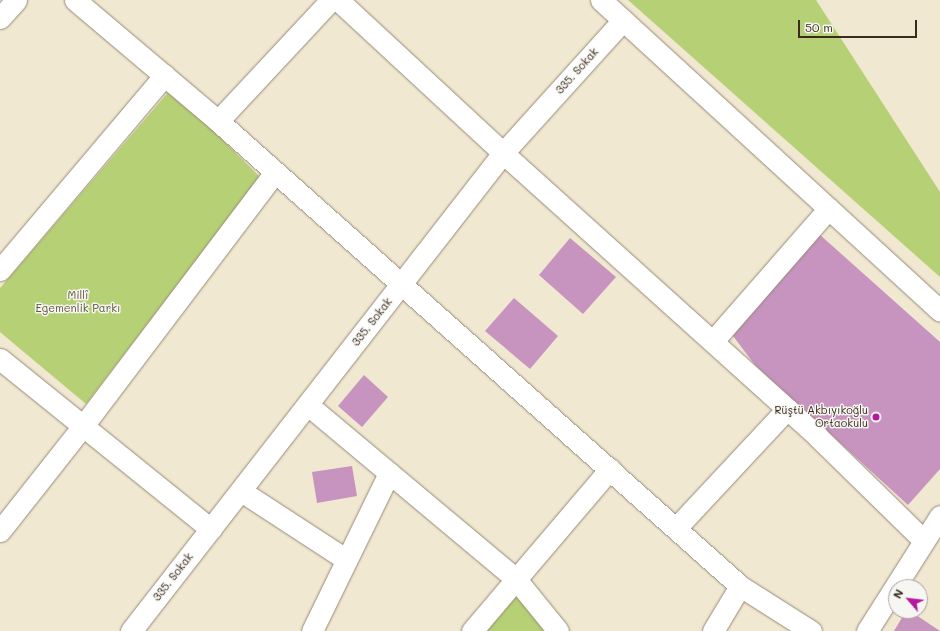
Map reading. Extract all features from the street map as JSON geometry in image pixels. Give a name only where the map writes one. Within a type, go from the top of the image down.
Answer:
[{"type":"street","points":[[0,18],[16,0]]},
{"type":"street","points":[[75,0],[218,121],[740,586],[811,631]]},
{"type":"street","points":[[218,121],[331,0]]},
{"type":"street","points":[[338,0],[503,153],[787,409],[923,540]]},
{"type":"street","points":[[601,0],[940,311]]},
{"type":"street","name":"335. Sokak","points":[[131,631],[503,153],[623,20]]},
{"type":"street","points":[[0,270],[164,75]]},
{"type":"street","points":[[0,531],[83,426],[274,172]]},
{"type":"street","points":[[713,341],[828,208]]},
{"type":"street","points":[[0,359],[211,529]]},
{"type":"street","points":[[308,405],[515,578],[558,631]]},
{"type":"street","points":[[676,528],[787,409]]},
{"type":"street","points":[[472,631],[515,578],[610,469]]},
{"type":"street","points":[[318,628],[347,560],[389,473]]},
{"type":"street","points":[[241,491],[347,560]]},
{"type":"street","points":[[868,631],[923,540],[940,516]]},
{"type":"street","points":[[713,631],[740,586]]},
{"type":"green space","points":[[628,0],[816,0],[940,192],[940,277]]},
{"type":"green space","name":"Millî Egemenlik Parkı","points":[[171,89],[260,177],[86,404],[0,332],[0,288]]},
{"type":"green space","points":[[509,596],[524,596],[555,631],[485,631]]},
{"type":"building","name":"Rüştü Akbıyıkoğlu Ortaokulu","points":[[819,234],[940,342],[940,469],[908,505],[755,365],[730,332]]},
{"type":"building","points":[[570,238],[616,277],[583,314],[539,275]]},
{"type":"building","points":[[514,298],[558,336],[530,369],[485,331]]},
{"type":"building","points":[[364,375],[388,397],[362,427],[338,406]]},
{"type":"building","points":[[352,466],[357,496],[317,503],[312,472]]},
{"type":"building","points":[[901,619],[922,619],[940,631],[894,631]]},
{"type":"place","name":"Rüştü Akbıyıkoğlu Ortaokulu","points":[[876,417]]}]
